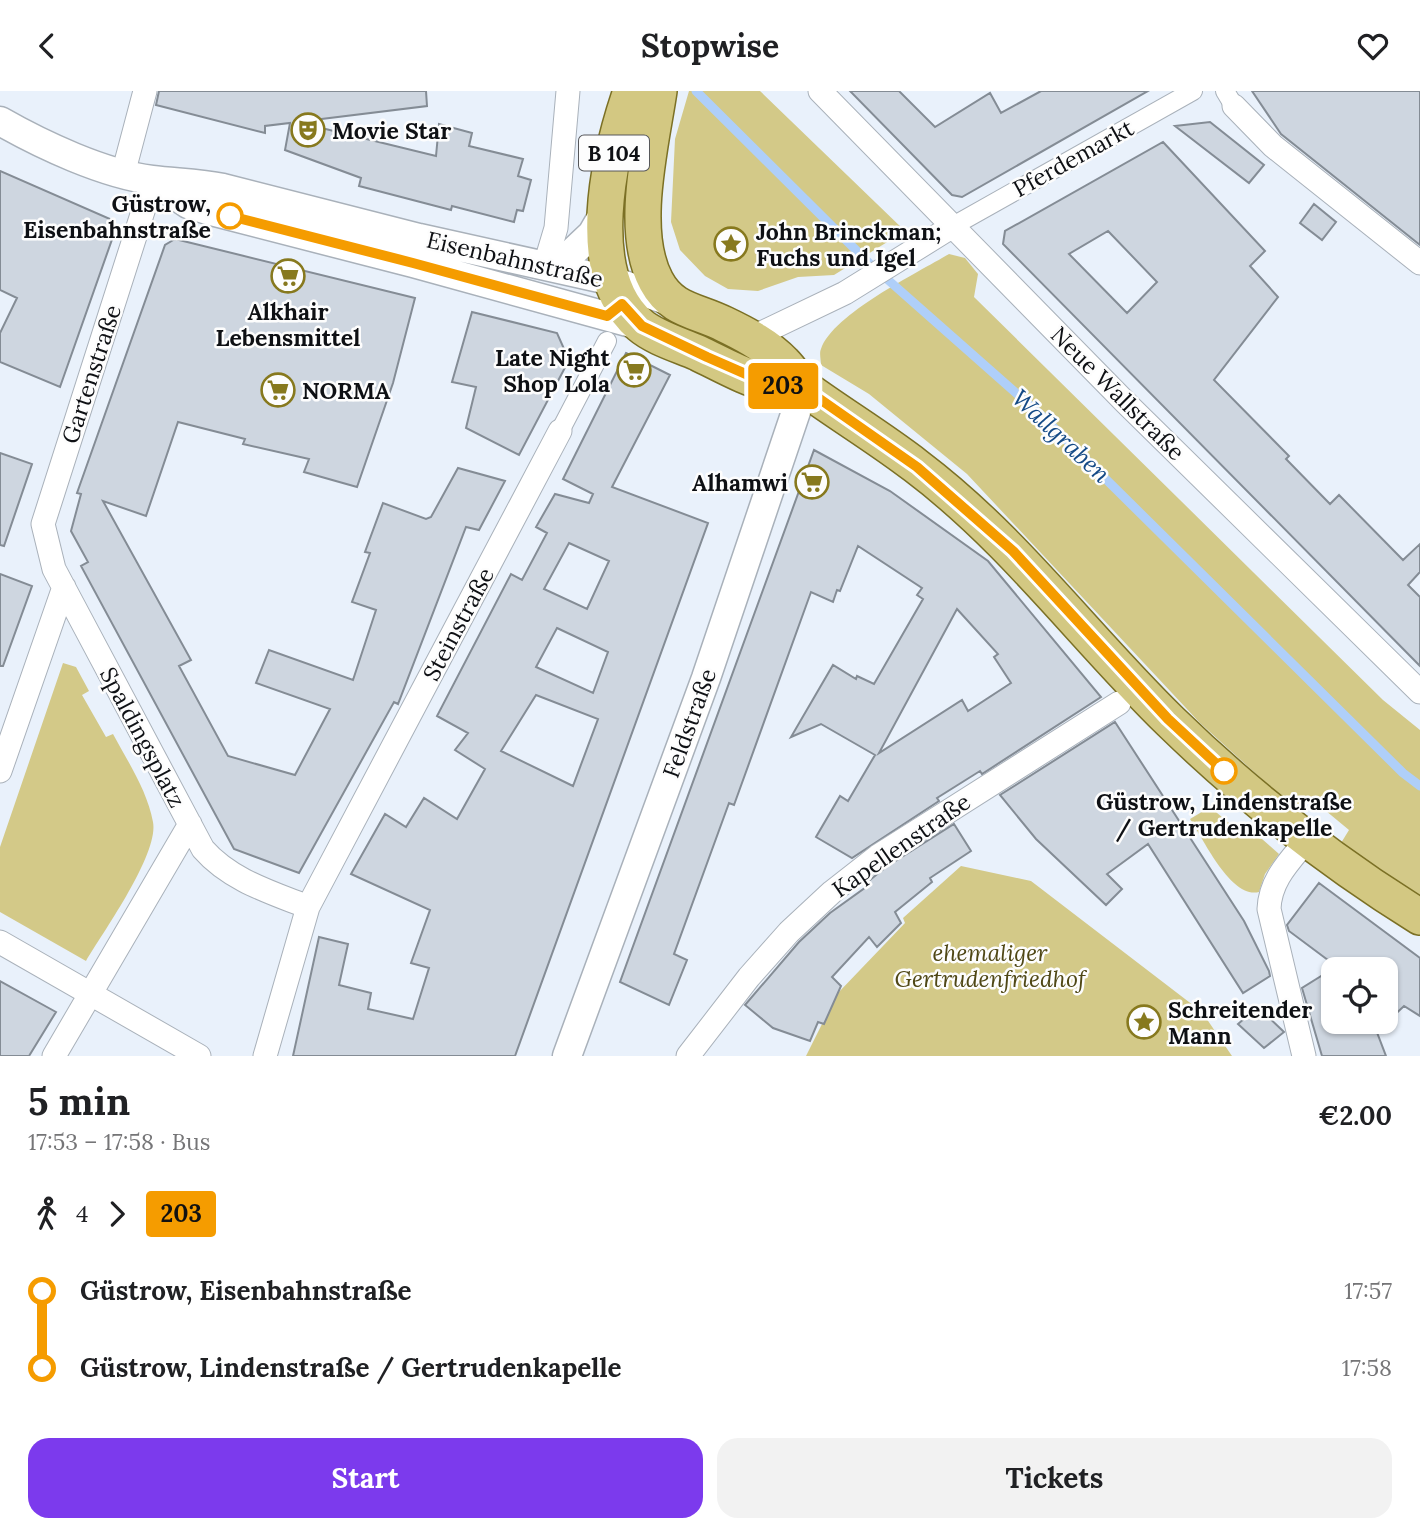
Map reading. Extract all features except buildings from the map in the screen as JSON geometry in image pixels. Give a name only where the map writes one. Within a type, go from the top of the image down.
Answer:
[{"type":"main road","name":"B 104","points":[[631,91],[618,135],[603,215],[631,305]]},
{"type":"main road","points":[[631,305],[644,240],[644,198],[659,91]]},
{"type":"main road","name":"Eisenbahnstraße","points":[[631,305],[751,338],[783,362],[804,388]]},
{"type":"main road","name":"Eisenbahnstraße","points":[[631,305],[771,385],[804,388]]},
{"type":"main road","points":[[804,388],[907,460],[959,501],[1013,551],[1168,719],[1228,775],[1307,840],[1420,917]]},
{"type":"street","points":[[123,174],[145,91]]},
{"type":"street","points":[[550,266],[568,91]]},
{"type":"street","name":"Neue Wallstraße","points":[[820,91],[1126,403],[1420,692]]},
{"type":"street","name":"Pferdemarkt","points":[[953,226],[1193,91]]},
{"type":"street","points":[[1230,99],[1273,146],[1420,264]]},
{"type":"street","name":"Eisenbahnstraße","points":[[0,121],[27,136],[123,174],[153,180],[193,181],[550,266],[631,305]]},
{"type":"street","name":"Eisenbahnstraße","points":[[153,180],[188,204],[211,211],[413,263],[631,305]]},
{"type":"street","name":"Gartenstraße","points":[[59,578],[43,524],[153,180]]},
{"type":"street","points":[[550,266],[592,234],[603,215]]},
{"type":"street","points":[[751,338],[845,293],[917,251],[953,226]]},
{"type":"street","name":"Steinstraße","points":[[308,907],[560,431],[631,305]]},
{"type":"street","name":"Feldstraße","points":[[567,1056],[706,678],[804,388]]},
{"type":"street","points":[[0,771],[59,578]]},
{"type":"street","name":"Spaldingsplatz","points":[[54,1056],[190,824],[59,578]]},
{"type":"street","name":"Kapellenstraße","points":[[688,1056],[749,977],[789,932],[832,892],[878,856],[1119,703]]},
{"type":"street","points":[[190,824],[203,849],[217,865],[253,886],[308,907],[265,1056]]},
{"type":"street","points":[[1304,1056],[1269,909],[1269,894],[1276,879],[1307,840]]},
{"type":"street","points":[[0,942],[199,1056]]},
{"type":"green space","points":[[689,91],[760,91],[905,231],[834,275],[798,277],[758,291],[728,289],[705,276],[680,250],[671,222],[675,139]]},
{"type":"green space","points":[[949,254],[965,258],[978,274],[974,297],[1383,700],[1420,730],[1420,896],[1341,843],[1349,830],[1308,796],[1296,810],[1200,723],[967,474],[869,394],[821,365],[821,349],[842,322],[877,295]]},
{"type":"green space","points":[[63,663],[76,667],[89,691],[82,695],[106,737],[113,734],[131,766],[142,787],[153,822],[153,836],[139,872],[86,961],[0,912],[0,847]]},
{"type":"green space","points":[[1210,807],[1242,834],[1262,839],[1279,854],[1265,874],[1259,892],[1249,892],[1238,887],[1229,878],[1190,819]]},
{"type":"green space","name":"ehemaliger Gertrudenfriedhof","points":[[961,866],[1031,881],[1202,1012],[1232,1056],[806,1056],[837,994],[905,923],[903,918]]},
{"type":"waterway","name":"Wallgraben","points":[[696,91],[870,264],[1041,415],[1403,773],[1420,786]]},
{"type":"bus line","name":"203","points":[[230,216],[607,316],[622,304],[642,326],[707,357],[771,385],[804,388],[917,467],[959,501],[1013,551],[1168,719],[1224,771]]},
{"type":"place","name":"Movie Star","points":[[308,130]]},
{"type":"place","name":"Güstrow, Eisenbahnstraße","points":[[230,216]]},
{"type":"place","name":"John Brinckman; Fuchs und Igel","points":[[731,244]]},
{"type":"place","name":"Alkhair Lebensmittel","points":[[288,276]]},
{"type":"place","name":"Late Night Shop Lola","points":[[634,370]]},
{"type":"place","name":"NORMA","points":[[278,390]]},
{"type":"place","name":"Alhamwi","points":[[812,482]]},
{"type":"place","name":"Güstrow, Lindenstraße / Gertrudenkapelle","points":[[1224,771]]},
{"type":"place","name":"Schreitender Mann","points":[[1144,1022]]}]
